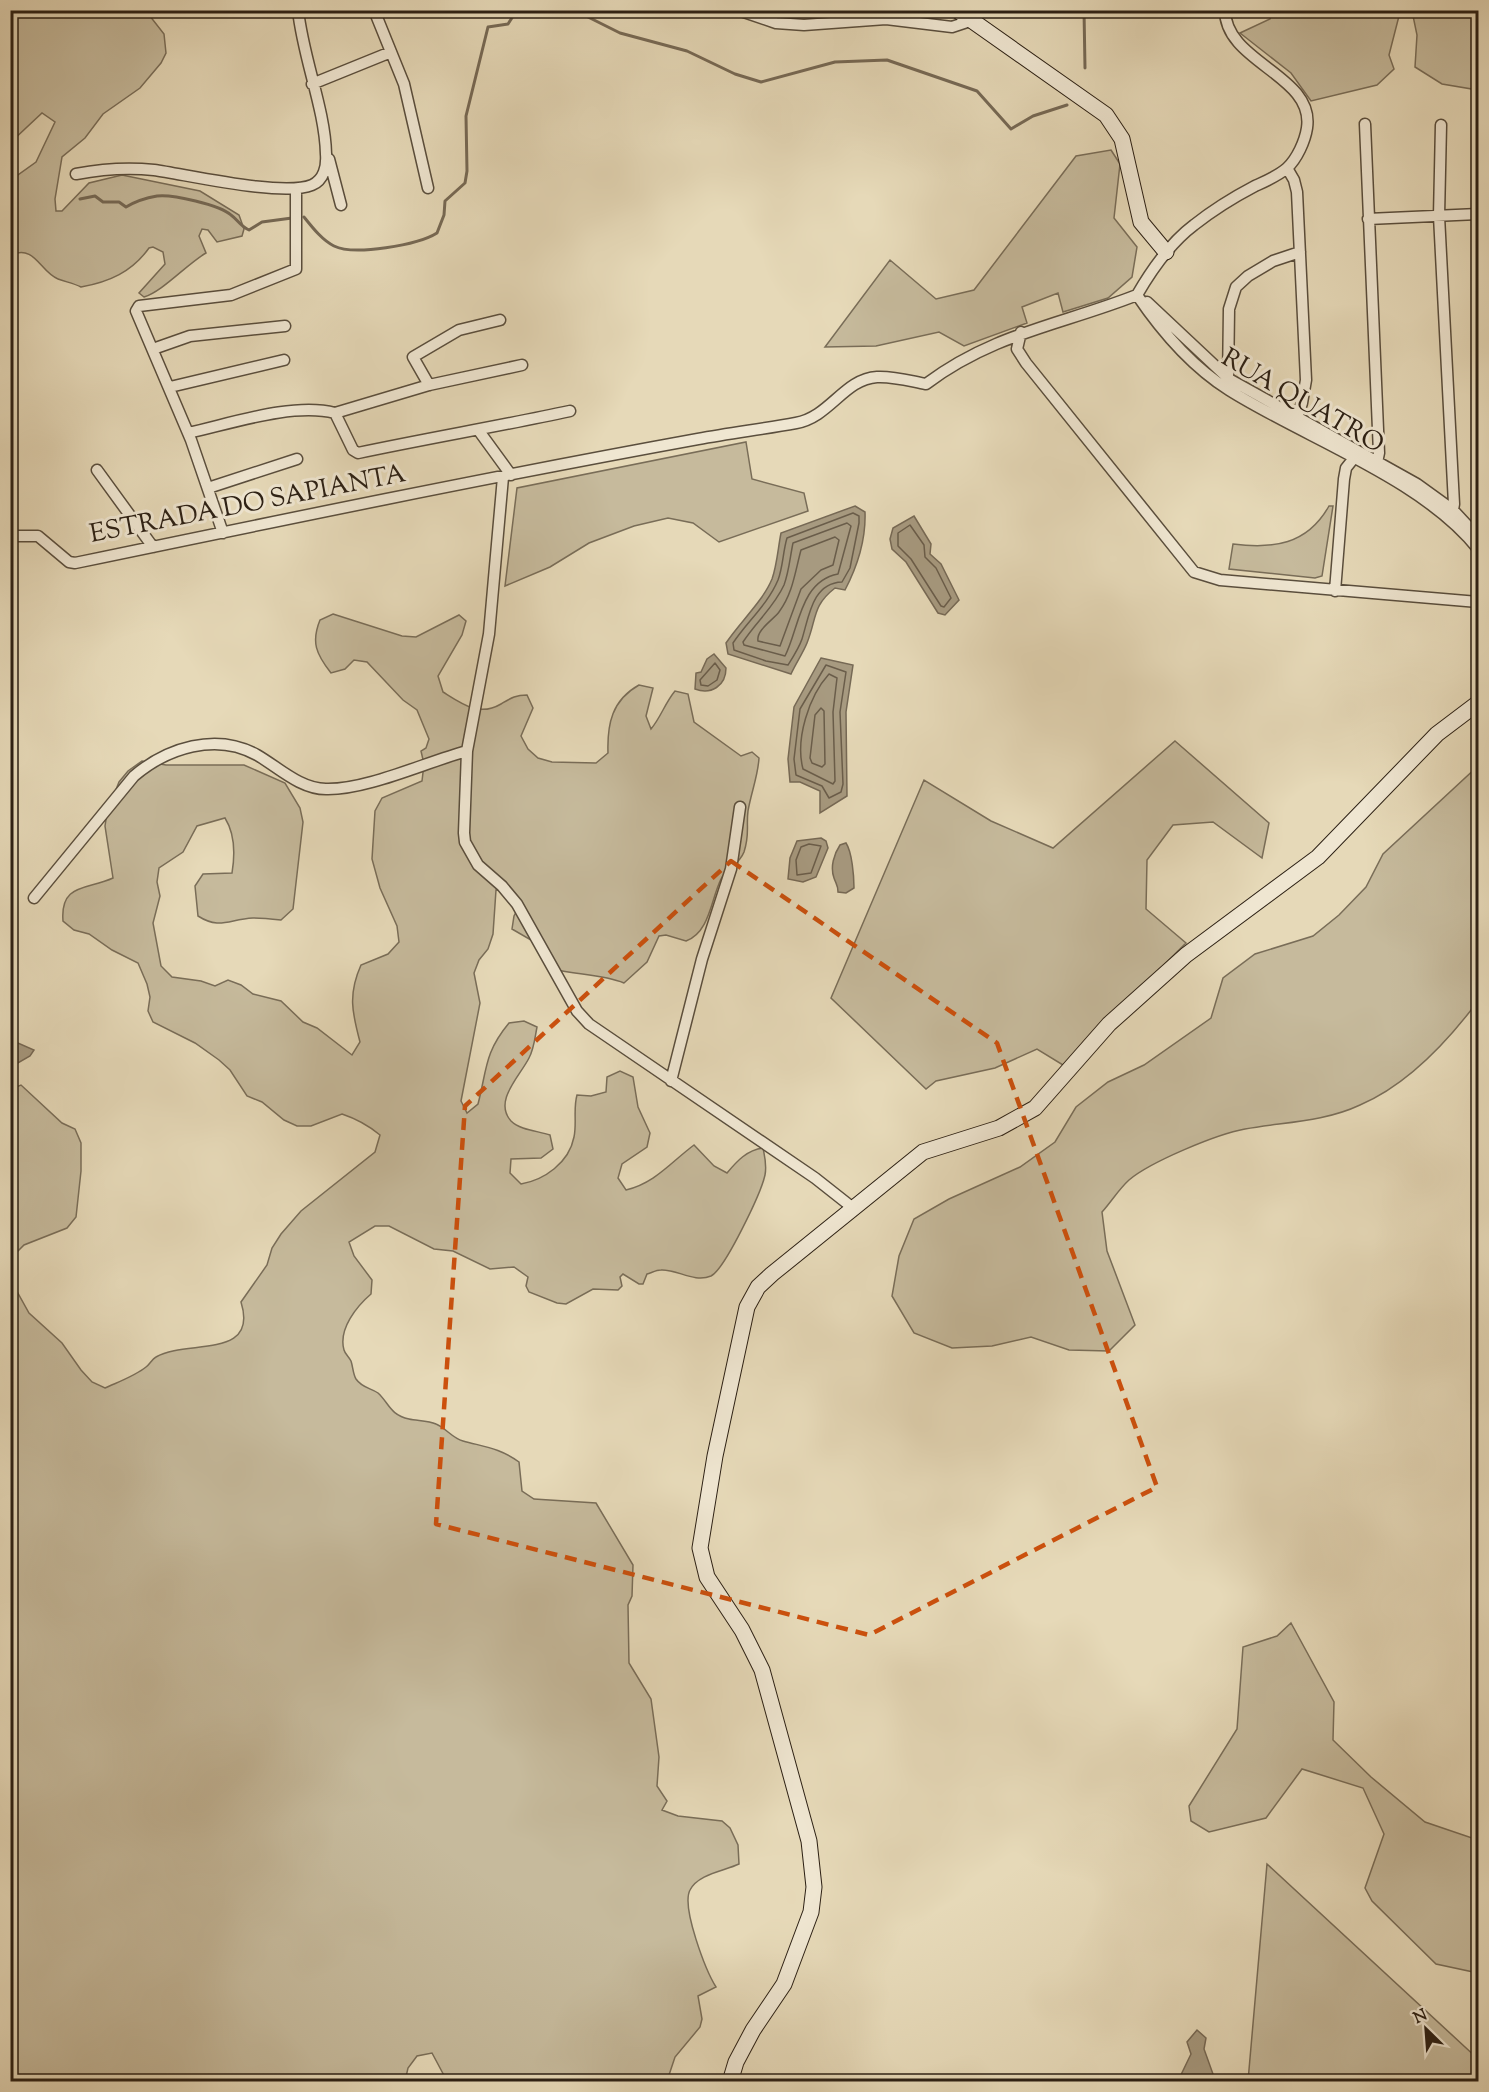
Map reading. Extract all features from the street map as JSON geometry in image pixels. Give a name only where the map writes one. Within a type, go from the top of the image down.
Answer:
[{"type":"main road","points":[[957,10],[1106,116],[1122,139],[1141,222],[1167,252]]},
{"type":"main road","points":[[730,2082],[736,2062],[753,2030],[784,1984],[811,1912],[814,1879],[809,1841],[762,1670],[742,1630],[707,1577],[700,1548],[715,1456],[747,1307],[758,1287],[772,1274],[923,1152],[999,1128],[1035,1108],[1108,1024],[1215,932],[1312,863],[1437,734],[1479,703]]},
{"type":"street","points":[[298,10],[325,144],[341,205]]},
{"type":"street","points":[[374,10],[404,84],[428,188]]},
{"type":"street","points":[[738,10],[776,23],[804,25],[886,19],[952,27],[970,21]]},
{"type":"street","points":[[1137,295],[1152,269],[1192,226],[1287,168],[1302,145],[1307,127],[1306,111],[1291,88],[1240,45],[1231,34],[1225,10]]},
{"type":"street","points":[[312,84],[391,52]]},
{"type":"street","points":[[1365,124],[1379,453],[1376,466]]},
{"type":"street","points":[[1441,125],[1439,216],[1452,516]]},
{"type":"street","points":[[76,174],[118,168],[154,170],[278,189],[296,189],[314,185],[322,177],[326,167],[325,144]]},
{"type":"street","points":[[1287,168],[1294,180],[1297,192],[1306,380],[1295,422]]},
{"type":"street","points":[[223,533],[170,387],[136,311],[139,306],[231,295],[296,269],[296,189]]},
{"type":"street","points":[[1368,219],[1479,214]]},
{"type":"street","points":[[1228,384],[1229,309],[1236,287],[1273,261],[1300,252]]},
{"type":"street","name":"RUA QUATRO","points":[[1137,295],[1181,351],[1228,384],[1376,466],[1452,516],[1479,537]]},
{"type":"street","name":"ESTRADA DO SAPIANTA","points":[[10,536],[38,536],[72,563],[609,456],[799,423],[824,412],[848,389],[862,381],[875,377],[926,384],[964,359],[1021,332],[1137,295]]},
{"type":"street","points":[[429,386],[413,357],[459,330],[500,320]]},
{"type":"street","points":[[153,350],[190,336],[285,326]]},
{"type":"street","points":[[1021,332],[1017,349],[1026,363],[1194,572],[1220,580],[1479,602]]},
{"type":"street","points":[[170,387],[284,360]]},
{"type":"street","points":[[188,433],[286,413],[314,410],[335,413],[429,386],[522,365]]},
{"type":"street","points":[[335,413],[353,450],[358,453],[424,438],[478,431],[570,411]]},
{"type":"street","name":"RUA QUATRO","points":[[1295,422],[1353,458],[1376,466]]},
{"type":"street","points":[[478,431],[507,476],[489,634],[467,752],[464,833],[470,853],[478,866],[502,886],[517,904],[577,1011],[597,1030],[815,1178],[854,1208]]},
{"type":"street","points":[[1335,591],[1344,479],[1346,468],[1353,458]]},
{"type":"street","points":[[208,488],[297,459]]},
{"type":"street","points":[[97,470],[153,547]]},
{"type":"street","name":"RUA QUATRO","points":[[1452,516],[1479,549]]},
{"type":"street","points":[[34,898],[134,776],[150,762],[176,750],[212,745],[245,750],[306,786],[329,790],[381,778],[467,752]]},
{"type":"street","points":[[671,1081],[702,958],[731,869],[740,807]]},
{"type":"highlighted area","points":[[731,861],[997,1043],[1157,1487],[869,1635],[436,1524],[465,1106]]},
{"type":"shaded area","points":[[11,10],[146,11],[164,34],[166,53],[161,63],[140,88],[103,114],[85,138],[62,157],[55,199],[56,211],[62,211],[89,183],[122,175],[200,191],[239,215],[244,229],[242,236],[217,242],[208,230],[202,229],[199,236],[206,253],[159,290],[144,297],[139,293],[165,264],[163,252],[153,247],[119,275],[81,287],[52,276],[37,260],[26,253],[11,255],[11,180],[36,162],[55,122],[42,113],[11,142]]},
{"type":"shaded area","points":[[1273,11],[1378,11],[1399,16],[1389,55],[1394,69],[1377,85],[1311,101],[1291,73],[1240,33],[1270,19]]},
{"type":"shaded area","points":[[1412,11],[1478,11],[1478,90],[1442,84],[1415,67],[1417,35]]},
{"type":"shaded area","points":[[1111,150],[1120,164],[1114,218],[1137,247],[1132,277],[1108,298],[1063,312],[1058,293],[1022,307],[1027,323],[964,346],[939,332],[876,346],[825,347],[890,260],[936,299],[974,290],[1076,156]]},
{"type":"shaded area","points":[[746,442],[752,479],[804,493],[808,511],[719,542],[693,523],[668,518],[634,526],[589,543],[550,567],[505,586],[517,488]]},
{"type":"shaded area","points":[[1329,506],[1333,506],[1322,576],[1315,578],[1229,569],[1233,544],[1262,546],[1288,542],[1310,529]]},
{"type":"shaded area","points":[[333,614],[402,636],[416,637],[459,615],[466,621],[462,635],[438,676],[443,692],[478,709],[493,708],[513,697],[527,695],[533,708],[521,736],[528,749],[538,758],[552,762],[596,763],[608,753],[610,723],[617,705],[639,685],[653,688],[646,716],[651,729],[675,691],[688,694],[694,722],[741,756],[752,752],[759,758],[748,811],[746,846],[739,860],[721,879],[705,923],[694,937],[686,941],[666,935],[659,936],[647,962],[624,983],[553,969],[538,944],[512,929],[514,916],[521,903],[511,892],[496,890],[493,934],[488,949],[479,960],[474,973],[480,1003],[461,1101],[467,1113],[478,1104],[488,1062],[495,1044],[509,1023],[524,1021],[537,1027],[535,1039],[529,1058],[506,1097],[506,1113],[511,1121],[519,1126],[550,1135],[553,1149],[541,1158],[511,1159],[510,1173],[521,1184],[547,1174],[567,1155],[574,1137],[577,1095],[591,1096],[606,1092],[607,1077],[620,1071],[633,1077],[638,1107],[650,1133],[647,1147],[622,1164],[618,1178],[626,1190],[645,1183],[662,1172],[694,1145],[714,1166],[727,1173],[747,1154],[763,1148],[766,1168],[762,1184],[742,1230],[717,1270],[711,1276],[698,1278],[659,1270],[647,1274],[643,1284],[623,1274],[620,1277],[622,1286],[618,1290],[593,1289],[566,1304],[557,1303],[529,1292],[526,1286],[528,1277],[514,1267],[490,1269],[453,1251],[434,1249],[389,1226],[375,1226],[349,1242],[354,1256],[372,1280],[371,1294],[355,1311],[344,1334],[344,1350],[351,1361],[358,1382],[378,1393],[398,1415],[433,1423],[459,1440],[492,1448],[512,1457],[519,1462],[522,1491],[534,1499],[596,1503],[633,1565],[632,1596],[628,1605],[629,1663],[651,1699],[659,1757],[657,1786],[667,1801],[662,1810],[678,1816],[722,1821],[730,1828],[738,1845],[739,1864],[699,1880],[690,1890],[688,1898],[692,1924],[701,1954],[716,1987],[698,1996],[702,2019],[700,2027],[675,2057],[667,2081],[447,2081],[432,2053],[417,2056],[408,2068],[405,2081],[11,2082],[11,1271],[14,1286],[29,1313],[62,1343],[92,1382],[105,1388],[137,1373],[156,1357],[169,1352],[217,1344],[230,1340],[240,1333],[244,1320],[241,1302],[267,1265],[272,1248],[281,1234],[301,1211],[375,1152],[380,1135],[353,1118],[342,1114],[311,1126],[297,1126],[284,1120],[262,1102],[247,1096],[230,1070],[219,1060],[195,1043],[153,1022],[148,1011],[150,997],[147,984],[138,963],[112,950],[89,934],[74,930],[63,921],[63,909],[71,894],[113,878],[105,826],[107,813],[119,782],[128,771],[142,761],[166,765],[244,765],[285,783],[300,808],[303,822],[293,909],[281,920],[253,918],[219,923],[198,916],[195,886],[203,874],[232,873],[234,852],[231,831],[225,818],[197,826],[183,852],[159,868],[157,882],[160,896],[153,923],[161,966],[172,977],[201,981],[215,986],[228,980],[241,985],[253,994],[281,1001],[303,1022],[317,1028],[352,1055],[360,1042],[355,1021],[353,994],[361,965],[388,954],[399,942],[397,926],[380,888],[372,859],[375,811],[382,798],[422,781],[424,764],[421,751],[426,748],[429,739],[417,710],[403,700],[367,662],[354,660],[345,669],[331,673],[316,648],[317,628],[320,620]]},
{"type":"shaded area","points":[[1175,741],[1269,823],[1262,858],[1213,822],[1173,825],[1147,860],[1146,909],[1186,943],[1063,1065],[1037,1049],[995,1068],[936,1081],[926,1089],[831,998],[924,780],[991,821],[1053,848]]},
{"type":"shaded area","points":[[1478,766],[1478,1001],[1440,1046],[1394,1086],[1360,1105],[1318,1118],[1233,1132],[1168,1157],[1129,1180],[1102,1212],[1107,1251],[1135,1325],[1109,1351],[1069,1350],[1031,1337],[992,1346],[952,1348],[914,1333],[892,1296],[899,1256],[914,1219],[949,1199],[1020,1167],[1055,1142],[1076,1107],[1108,1082],[1144,1065],[1211,1018],[1223,978],[1255,954],[1313,936],[1339,915],[1366,887],[1383,854]]},
{"type":"shaded area","points":[[21,1085],[62,1123],[75,1129],[81,1143],[81,1171],[76,1217],[67,1228],[24,1245],[13,1256],[11,1271],[11,1089]]},
{"type":"shaded area","points":[[1291,1623],[1334,1702],[1333,1740],[1371,1777],[1425,1822],[1478,1840],[1478,1973],[1436,1964],[1372,1901],[1365,1888],[1384,1834],[1363,1788],[1302,1769],[1266,1818],[1209,1832],[1191,1821],[1189,1806],[1237,1729],[1243,1647],[1277,1636]]},
{"type":"shaded area","points":[[1267,1864],[1478,2059],[1478,2081],[1248,2081]]},
{"type":"water","points":[[855,506],[865,512],[865,522],[860,552],[853,572],[845,590],[835,588],[822,601],[807,643],[791,674],[728,654],[726,643],[763,595],[772,579],[781,533]]},
{"type":"water","points":[[914,516],[931,544],[930,554],[941,564],[959,600],[945,615],[938,613],[906,562],[892,549],[890,539],[893,528]]},
{"type":"water","points":[[714,654],[726,668],[723,680],[712,690],[695,689],[696,673],[701,672],[707,659]]},
{"type":"water","points":[[821,658],[853,665],[846,712],[847,796],[820,813],[820,791],[800,782],[790,782],[788,759],[794,707]]},
{"type":"water","points":[[821,838],[826,841],[828,848],[816,877],[803,882],[788,879],[790,858],[797,841]]},
{"type":"water","points":[[846,843],[851,858],[854,888],[846,893],[838,892],[832,869],[840,845]]},
{"type":"water","points":[[11,1040],[34,1050],[30,1056],[11,1067]]},
{"type":"water","points":[[1197,2030],[1206,2038],[1204,2049],[1213,2074],[1207,2081],[1178,2081],[1191,2054],[1187,2042]]},
{"type":"waterway","points":[[304,217],[325,240],[343,249],[386,248],[416,242],[437,233],[444,215],[445,201],[465,183],[467,171],[466,116],[488,27],[508,24],[517,10]]},
{"type":"waterway","points":[[581,10],[586,16],[620,33],[687,51],[735,74],[761,82],[835,62],[887,60],[977,91],[1011,129],[1033,116],[1067,105]]},
{"type":"waterway","points":[[1084,10],[1085,68]]},
{"type":"waterway","points":[[80,199],[95,196],[103,202],[119,202],[126,207],[157,196],[184,198],[225,211],[249,230],[262,222],[292,218]]}]
